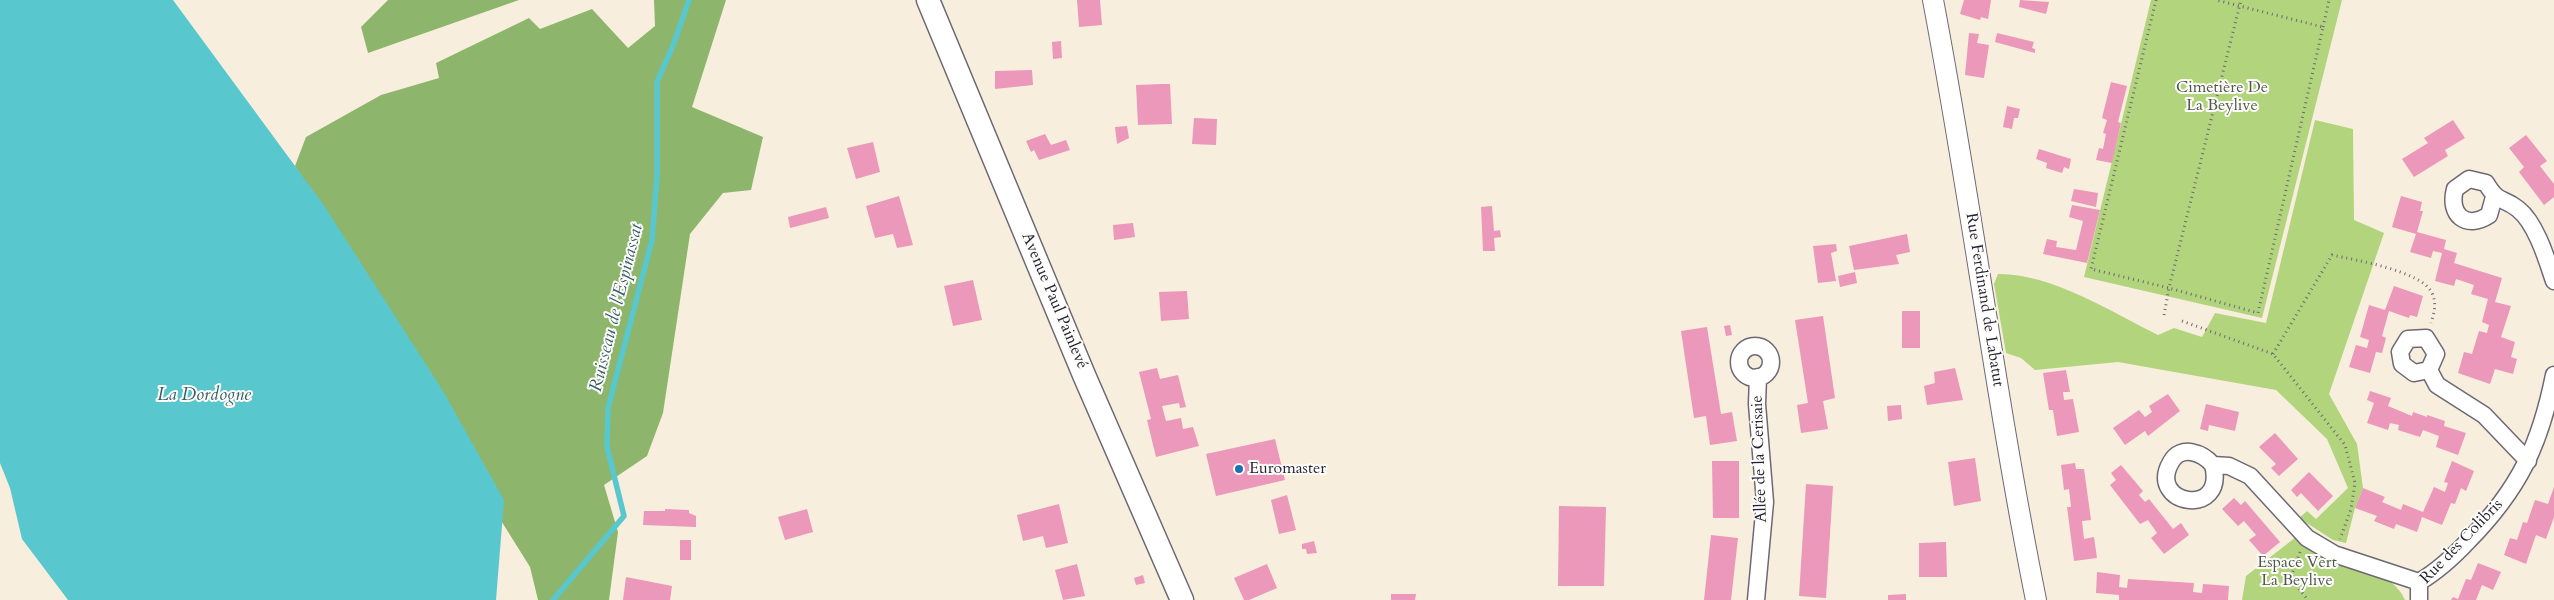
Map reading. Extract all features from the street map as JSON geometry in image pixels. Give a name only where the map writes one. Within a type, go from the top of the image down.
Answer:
[{"type":"main road","name":"Avenue Paul Painlevé","points":[[928,0],[1084,374],[1182,600]]},
{"type":"street","name":"Rue Ferdinand de Labatut","points":[[1933,0],[1950,90],[2019,516],[2036,600]]},
{"type":"street","points":[[2494,197],[2519,209],[2539,238],[2553,275]]},
{"type":"street","points":[[2426,338],[2436,354],[2429,370],[2414,373],[2402,364],[2400,352],[2408,340],[2426,338]]},
{"type":"street","points":[[2429,370],[2437,385],[2484,415],[2528,462]]},
{"type":"street","name":"Rue des Colibris","points":[[2419,600],[2419,582],[2434,573],[2496,513],[2528,462],[2540,434],[2554,375]]},
{"type":"street","name":"Allée de la Cerisaie","points":[[1756,600],[1765,502],[1757,404],[1758,377]]},
{"type":"street","points":[[2213,465],[2229,466],[2250,476],[2311,540],[2334,554],[2419,582]]},
{"type":"path","points":[[2156,0],[2091,269],[2258,313],[2330,0]]},
{"type":"path","points":[[2216,0],[2323,27]]},
{"type":"path","points":[[2164,315],[2169,288],[2241,0]]},
{"type":"path","points":[[2273,354],[2332,255],[2372,263],[2422,281],[2432,293],[2436,309],[2426,338]]},
{"type":"path","points":[[2182,321],[2273,354],[2345,445],[2355,483],[2351,509],[2334,554]]},
{"type":"path","points":[[2308,600],[2296,585],[2292,574],[2300,551],[2311,540]]},
{"type":"green space","points":[[388,0],[519,0],[368,53],[361,27]]},
{"type":"green space","points":[[654,0],[726,0],[692,107],[763,137],[751,190],[723,193],[690,234],[663,413],[647,456],[604,485],[618,532],[609,600],[538,600],[530,567],[457,450],[295,166],[306,137],[381,95],[439,78],[436,63],[529,18],[540,29],[592,9],[628,48],[655,26]]},
{"type":"green space","name":"Cimetière De La Beylive","points":[[2151,0],[2342,0],[2262,318],[2084,277]]},
{"type":"green space","points":[[2315,120],[2353,129],[2354,220],[2384,233],[2329,394],[2357,444],[2363,488],[2355,508],[2346,543],[2333,540],[2299,518],[2307,511],[2316,519],[2348,488],[2327,439],[2276,390],[2118,362],[2035,370],[2021,358],[2006,353],[1994,284],[1998,274],[2018,275],[2038,280],[2101,305],[2158,335],[2174,328],[2202,337],[2215,313],[2266,323]]},
{"type":"green space","name":"Espace Vert La Beylive","points":[[2296,537],[2341,554],[2373,570],[2398,589],[2405,600],[2242,600],[2246,576]]},
{"type":"water","name":"La Dordogne","points":[[0,0],[173,0],[323,204],[443,391],[504,500],[496,600],[68,600],[22,539],[10,488],[0,463]]},
{"type":"building","points":[[1077,0],[1100,0],[1102,25],[1079,27]]},
{"type":"building","points":[[1964,0],[1991,0],[1988,19],[1981,17],[1980,20],[1960,14]]},
{"type":"building","points":[[2020,0],[2049,2],[2046,14],[2019,7]]},
{"type":"building","points":[[1969,33],[1979,34],[1977,43],[1989,45],[1984,78],[1965,75]]},
{"type":"building","points":[[1997,33],[2034,42],[2032,48],[2035,49],[2035,53],[1995,42]]},
{"type":"building","points":[[1061,41],[1062,58],[1053,59],[1052,42]]},
{"type":"building","points":[[1032,70],[1033,85],[995,89],[995,71]]},
{"type":"building","points":[[2111,82],[2127,86],[2118,122],[2121,123],[2112,163],[2096,160],[2099,148],[2103,149],[2106,134],[2103,133],[2107,120],[2102,118]]},
{"type":"building","points":[[1170,84],[1172,124],[1138,125],[1136,85]]},
{"type":"building","points":[[2007,106],[2020,109],[2018,118],[2014,118],[2012,129],[2003,127]]},
{"type":"building","points":[[1194,118],[1217,119],[1216,145],[1192,144]]},
{"type":"building","points":[[2453,120],[2465,138],[2445,150],[2448,156],[2414,177],[2402,159],[2428,143],[2424,138]]},
{"type":"building","points":[[1127,126],[1129,138],[1117,144],[1115,127]]},
{"type":"building","points":[[1045,134],[1051,145],[1066,140],[1070,150],[1039,160],[1034,150],[1031,152],[1026,141]]},
{"type":"building","points":[[2526,135],[2547,161],[2540,166],[2554,184],[2554,197],[2544,205],[2519,172],[2524,167],[2509,148]]},
{"type":"building","points":[[873,142],[880,172],[856,179],[847,148]]},
{"type":"building","points":[[2039,149],[2071,159],[2069,169],[2064,167],[2062,173],[2046,168],[2047,163],[2036,159]]},
{"type":"building","points":[[2074,189],[2098,193],[2096,207],[2071,201]]},
{"type":"building","points":[[899,196],[913,245],[897,248],[893,234],[875,238],[866,206]]},
{"type":"building","points":[[2401,196],[2422,202],[2420,211],[2423,211],[2417,232],[2446,240],[2444,249],[2457,253],[2454,263],[2502,278],[2495,302],[2511,306],[2501,337],[2515,342],[2511,357],[2517,359],[2513,374],[2495,369],[2490,384],[2458,373],[2464,352],[2472,354],[2479,331],[2487,333],[2489,325],[2482,322],[2488,299],[2471,294],[2474,285],[2456,279],[2454,286],[2435,281],[2442,253],[2433,251],[2431,258],[2410,252],[2416,234],[2392,227]]},
{"type":"building","points":[[2072,205],[2100,210],[2087,263],[2043,254],[2047,239],[2057,241],[2056,247],[2076,250],[2083,221],[2069,217]]},
{"type":"building","points":[[1492,206],[1494,231],[1500,230],[1501,237],[1494,238],[1495,251],[1483,251],[1481,207]]},
{"type":"building","points":[[826,207],[829,218],[790,228],[788,217]]},
{"type":"building","points":[[1133,223],[1135,237],[1114,240],[1113,225]]},
{"type":"building","points":[[1907,234],[1910,252],[1896,255],[1899,264],[1854,270],[1849,246]]},
{"type":"building","points":[[1836,244],[1837,251],[1831,253],[1836,281],[1818,283],[1813,246]]},
{"type":"building","points":[[1855,272],[1857,283],[1840,287],[1838,276]]},
{"type":"building","points":[[973,280],[982,320],[953,326],[944,286]]},
{"type":"building","points":[[2394,286],[2423,296],[2417,317],[2410,315],[2409,318],[2389,311],[2382,336],[2386,338],[2382,353],[2376,352],[2370,373],[2349,367],[2356,345],[2367,348],[2369,340],[2360,337],[2369,305],[2385,310]]},
{"type":"building","points":[[1187,291],[1189,319],[1161,321],[1159,292]]},
{"type":"building","points":[[1902,311],[1920,311],[1920,348],[1902,348]]},
{"type":"building","points":[[1823,316],[1835,398],[1823,401],[1828,429],[1801,433],[1797,405],[1808,403],[1795,320]]},
{"type":"building","points":[[1730,325],[1732,335],[1726,336],[1724,326]]},
{"type":"building","points":[[1707,327],[1721,414],[1732,412],[1737,441],[1710,445],[1706,416],[1694,418],[1681,331]]},
{"type":"building","points":[[1157,368],[1160,379],[1178,375],[1186,407],[1180,408],[1179,403],[1162,406],[1166,421],[1181,418],[1183,429],[1193,427],[1199,446],[1156,457],[1147,420],[1151,419],[1139,372]]},
{"type":"building","points":[[1955,368],[1963,400],[1927,405],[1924,386],[1935,383],[1934,372]]},
{"type":"building","points":[[2066,370],[2070,392],[2063,392],[2064,400],[2073,399],[2079,432],[2057,436],[2053,410],[2049,410],[2043,373]]},
{"type":"building","points":[[2370,391],[2391,398],[2388,406],[2412,416],[2413,412],[2445,421],[2444,426],[2466,433],[2458,455],[2436,447],[2439,436],[2423,430],[2420,437],[2398,430],[2399,425],[2390,423],[2388,430],[2367,423],[2374,403],[2367,400]]},
{"type":"building","points":[[2168,394],[2180,411],[2148,436],[2145,431],[2125,445],[2113,428],[2139,410],[2145,417],[2152,412],[2149,406]]},
{"type":"building","points":[[2206,404],[2239,412],[2235,431],[2209,425],[2208,431],[2200,429]]},
{"type":"building","points":[[1901,405],[1902,419],[1888,421],[1887,406]]},
{"type":"building","points":[[2275,433],[2298,459],[2279,476],[2271,468],[2276,464],[2259,447]]},
{"type":"building","points":[[1275,439],[1285,480],[1216,496],[1206,454]]},
{"type":"building","points":[[1975,458],[1981,501],[1954,506],[1948,462]]},
{"type":"building","points":[[1712,461],[1739,461],[1739,518],[1713,518]]},
{"type":"building","points":[[2452,461],[2474,471],[2466,491],[2461,488],[2455,504],[2451,503],[2442,525],[2422,517],[2417,532],[2396,524],[2394,529],[2374,521],[2377,516],[2355,508],[2363,488],[2385,497],[2382,502],[2401,510],[2403,504],[2423,512],[2434,487],[2445,492],[2448,483],[2444,482]]},
{"type":"building","points":[[2075,463],[2076,469],[2084,469],[2091,520],[2082,521],[2084,539],[2094,537],[2097,558],[2074,561],[2067,507],[2071,507],[2069,489],[2064,490],[2061,465]]},
{"type":"building","points":[[2121,465],[2143,491],[2139,495],[2145,502],[2149,499],[2173,529],[2181,523],[2189,535],[2164,554],[2151,538],[2157,533],[2148,520],[2140,524],[2110,485],[2116,480],[2111,473]]},
{"type":"building","points":[[2309,472],[2333,496],[2318,511],[2301,493],[2297,497],[2291,490]]},
{"type":"building","points":[[1806,484],[1833,486],[1826,598],[1799,596]]},
{"type":"building","points":[[2554,487],[2554,517],[2546,539],[2536,535],[2526,564],[2504,555],[2510,538],[2517,540],[2523,522],[2527,523],[2535,500],[2548,504]]},
{"type":"building","points":[[1287,495],[1296,530],[1279,534],[1271,500]]},
{"type":"building","points":[[2234,498],[2241,505],[2245,501],[2280,542],[2263,556],[2249,540],[2256,535],[2244,521],[2238,526],[2222,509]]},
{"type":"building","points":[[1059,504],[1068,543],[1046,548],[1043,536],[1023,541],[1017,515]]},
{"type":"building","points":[[1559,506],[1606,507],[1604,586],[1558,586]]},
{"type":"building","points":[[665,509],[689,510],[689,513],[696,516],[696,527],[643,525],[644,511],[665,511]]},
{"type":"building","points":[[807,509],[813,532],[785,540],[778,517]]},
{"type":"building","points":[[1711,535],[1738,538],[1731,600],[1704,600]]},
{"type":"building","points":[[680,540],[691,540],[691,560],[680,560]]},
{"type":"building","points":[[1314,541],[1317,553],[1307,554],[1306,549],[1302,549],[1302,544]]},
{"type":"building","points":[[1946,542],[1947,577],[1919,577],[1919,543]]},
{"type":"building","points":[[2478,563],[2501,572],[2493,590],[2482,585],[2476,600],[2451,600],[2453,597],[2458,599],[2466,579],[2471,580]]},
{"type":"building","points":[[1077,564],[1085,596],[1063,600],[1055,570]]},
{"type":"building","points":[[1267,564],[1277,588],[1249,600],[1244,600],[1234,578]]},
{"type":"building","points":[[2097,572],[2120,575],[2119,587],[2127,588],[2128,579],[2194,583],[2193,592],[2202,593],[2203,584],[2229,586],[2228,600],[2119,600],[2119,595],[2096,593]]},
{"type":"building","points":[[1143,575],[1145,583],[1136,585],[1134,578]]},
{"type":"building","points":[[626,577],[672,586],[670,600],[623,600]]},
{"type":"building","points":[[1391,594],[1416,594],[1415,600],[1391,600]]},
{"type":"building","points":[[1906,594],[1906,600],[1888,600],[1888,595]]},
{"type":"waterway","name":"Ruisseau de l'Espinassat","points":[[553,600],[624,516],[607,447],[608,408],[652,240],[657,176],[657,82],[674,43],[689,0]]},
{"type":"place","name":"Euromaster","points":[[1239,469]]}]
